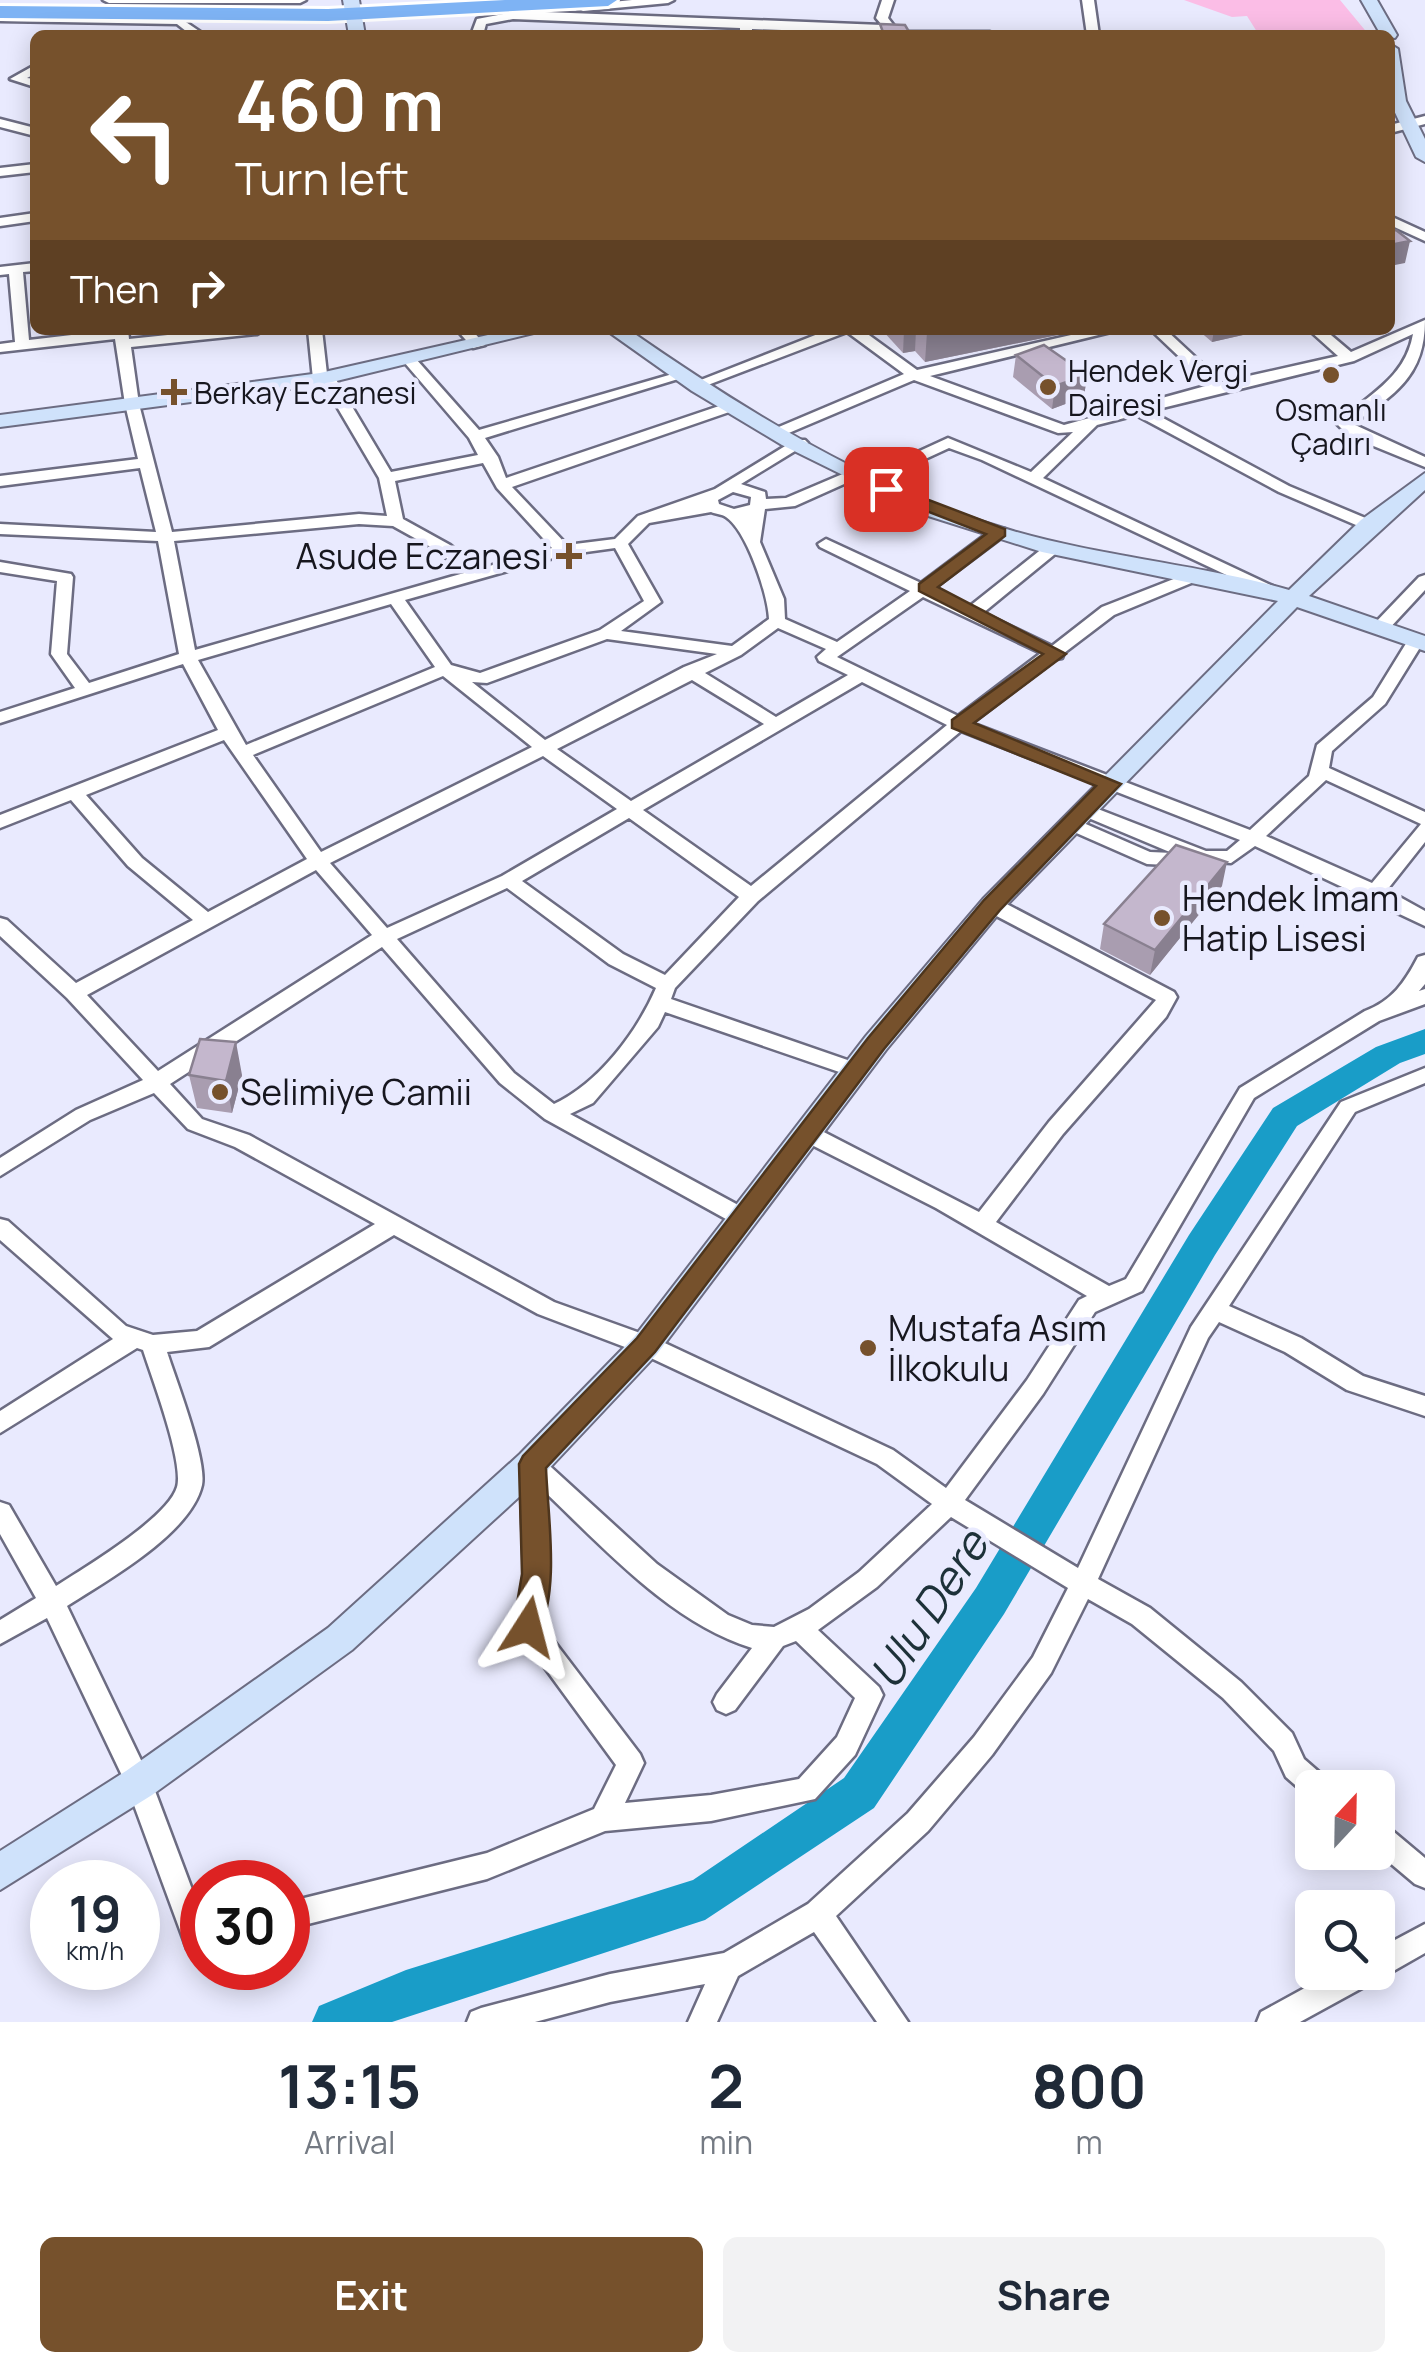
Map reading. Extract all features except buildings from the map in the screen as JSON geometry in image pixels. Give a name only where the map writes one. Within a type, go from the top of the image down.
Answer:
[{"type":"highway","points":[[0,12],[177,19],[287,8],[326,0]]},
{"type":"highway","points":[[391,0],[426,8],[608,0]]},
{"type":"highway","points":[[0,12],[287,8],[336,22],[355,18],[390,20],[426,8],[532,0]]},
{"type":"main road","points":[[1358,0],[1373,30]]},
{"type":"main road","points":[[1369,0],[1386,30]]},
{"type":"main road","points":[[1395,84],[1401,124],[1425,177]]},
{"type":"main road","points":[[1401,124],[1425,157]]},
{"type":"main road","points":[[623,335],[730,407],[863,476],[999,532],[1195,576],[1420,642]]},
{"type":"main road","points":[[0,421],[324,378],[411,362],[471,337]]},
{"type":"main road","points":[[0,1872],[139,1783],[340,1639],[532,1464],[646,1345],[855,1070],[992,905],[1369,525],[1425,479]]},
{"type":"street","points":[[108,0],[287,8]]},
{"type":"street","points":[[474,3],[496,0]]},
{"type":"street","points":[[479,30],[482,21],[509,16],[668,0]]},
{"type":"street","points":[[888,0],[882,18],[891,29]]},
{"type":"street","points":[[1088,0],[1091,30]]},
{"type":"street","points":[[509,16],[746,30],[895,30]]},
{"type":"street","points":[[177,19],[191,30]]},
{"type":"street","points":[[30,72],[16,79],[30,81]]},
{"type":"street","points":[[1,123],[30,131]]},
{"type":"street","points":[[0,172],[30,169]]},
{"type":"street","points":[[0,222],[30,218]]},
{"type":"street","points":[[1395,222],[1425,237]]},
{"type":"street","points":[[8,270],[22,346]]},
{"type":"street","points":[[860,335],[914,375],[1063,430],[1219,387],[1349,358],[1424,325]]},
{"type":"street","points":[[1424,325],[1420,355],[1383,395],[1344,424],[1354,433],[1425,462]]},
{"type":"street","points":[[316,335],[324,378],[387,478],[396,521]]},
{"type":"street","points":[[476,436],[688,381],[826,335]]},
{"type":"street","points":[[779,432],[914,375],[1090,335]]},
{"type":"street","points":[[1163,335],[1219,387]]},
{"type":"street","points":[[1322,335],[1349,358]]},
{"type":"street","points":[[0,348],[122,336],[132,404],[165,538],[188,657],[228,732],[318,861],[507,1078],[552,1114],[742,1218]]},
{"type":"street","points":[[411,362],[476,436],[502,485],[563,550]]},
{"type":"street","points":[[502,485],[730,407]]},
{"type":"street","points":[[1140,411],[1284,490],[1369,525]]},
{"type":"street","points":[[1032,480],[1090,424]]},
{"type":"street","points":[[716,496],[800,443]]},
{"type":"street","points":[[734,514],[789,502],[948,444],[1292,602]]},
{"type":"street","points":[[387,478],[490,457]]},
{"type":"street","points":[[0,481],[146,463]]},
{"type":"street","points":[[0,718],[188,657],[397,601],[475,574],[563,550],[620,543],[644,520],[716,496],[755,490],[758,506],[752,542]]},
{"type":"street","points":[[716,496],[734,514],[752,542],[776,599],[776,621]]},
{"type":"street","points":[[0,529],[165,538],[359,519],[396,521],[444,548],[475,574]]},
{"type":"street","points":[[999,532],[825,657],[960,724],[1252,838],[1376,892],[1425,919]]},
{"type":"street","points":[[243,754],[445,670],[481,679],[606,634],[653,602],[620,543]]},
{"type":"street","points":[[826,544],[926,588],[1056,654]]},
{"type":"street","points":[[973,612],[1054,547]]},
{"type":"street","points":[[0,567],[65,576],[60,654],[88,692]]},
{"type":"street","points":[[552,1114],[586,1098],[651,1022],[663,993],[751,896],[960,724],[1108,612],[1195,576]]},
{"type":"street","points":[[1380,628],[1425,580]]},
{"type":"street","points":[[397,601],[445,670],[544,748],[751,896]]},
{"type":"street","points":[[776,621],[838,649]]},
{"type":"street","points":[[74,993],[318,861],[734,651],[776,621]]},
{"type":"street","points":[[606,634],[734,651]]},
{"type":"street","points":[[1078,817],[1147,858],[1180,862],[1204,856],[1230,857],[1318,778],[1323,749],[1378,700],[1420,642]]},
{"type":"street","points":[[690,671],[778,725]]},
{"type":"street","points":[[0,1168],[82,1115],[154,1084],[382,938],[509,880],[634,811],[858,676]]},
{"type":"street","points":[[0,822],[228,732]]},
{"type":"street","points":[[1319,770],[1425,819]]},
{"type":"street","points":[[75,793],[135,862],[208,923]]},
{"type":"street","points":[[1376,892],[1425,829]]},
{"type":"street","points":[[509,880],[663,993],[855,1070]]},
{"type":"street","points":[[982,1224],[1056,1128],[1159,1012],[1166,997],[992,905]]},
{"type":"street","points":[[0,925],[74,993],[154,1084],[196,1124],[242,1142],[546,1308],[646,1345],[885,1457],[949,1503],[1140,1616],[1232,1690],[1284,1742],[1297,1770]]},
{"type":"street","points":[[1390,1010],[1417,980],[1425,962]]},
{"type":"street","points":[[726,1702],[785,1632],[913,1544],[949,1503],[1035,1388],[1087,1306],[1134,1286],[1248,1093],[1390,1010],[1425,996]]},
{"type":"street","points":[[481,2022],[610,1988],[728,1966],[818,1914],[918,1822],[983,1746],[1042,1665],[1200,1333],[1348,1107],[1425,1075]]},
{"type":"street","points":[[808,1133],[982,1224],[1108,1297]]},
{"type":"street","points":[[0,1227],[118,1332],[144,1341],[201,1340],[394,1224]]},
{"type":"street","points":[[1215,1310],[1293,1345],[1355,1383],[1425,1406]]},
{"type":"street","points":[[0,1423],[144,1341]]},
{"type":"street","points":[[0,1633],[116,1560],[182,1508],[191,1481],[144,1341]]},
{"type":"street","points":[[310,1910],[487,1866],[604,1818],[711,1808],[806,1790],[846,1746],[870,1695],[785,1632],[731,1631],[680,1598],[532,1464]]},
{"type":"street","points":[[532,1464],[536,1574],[528,1627],[631,1764],[604,1818]]},
{"type":"street","points":[[0,1512],[51,1600],[139,1783],[180,1893]]},
{"type":"street","points":[[1395,1850],[1425,1875]]},
{"type":"street","points":[[818,1914],[894,2022]]},
{"type":"street","points":[[1395,1955],[1425,1938]]},
{"type":"street","points":[[702,2022],[728,1966]]},
{"type":"street","points":[[1271,2022],[1330,1990]]},
{"type":"shaded area","points":[[1184,0],[1340,0],[1365,30],[1256,30],[1247,16],[1232,17]]},
{"type":"waterway","name":"Ulu Dere","points":[[335,2022],[406,1993],[705,1898],[859,1793],[990,1601],[1202,1245],[1285,1117],[1388,1055],[1425,1041]]},
{"type":"place","name":"Osmanlı Çadırı","points":[[1331,375]]},
{"type":"place","name":"Hendek Vergi Dairesi","points":[[1048,387]]},
{"type":"place","name":"Berkay Eczanesi","points":[[174,392]]},
{"type":"place","name":"Asude Eczanesi","points":[[569,556]]},
{"type":"place","name":"Hendek İmam Hatip Lisesi","points":[[1162,918]]},
{"type":"place","name":"Selimiye Camii","points":[[220,1092]]},
{"type":"place","name":"Mustafa Asım İlkokulu","points":[[868,1348]]},
{"type":"route","points":[[528,1627],[536,1574],[532,1464],[646,1345],[876,1044],[992,905],[1110,784],[960,724],[1056,654],[926,588],[999,532],[976,527],[886,489]]}]
